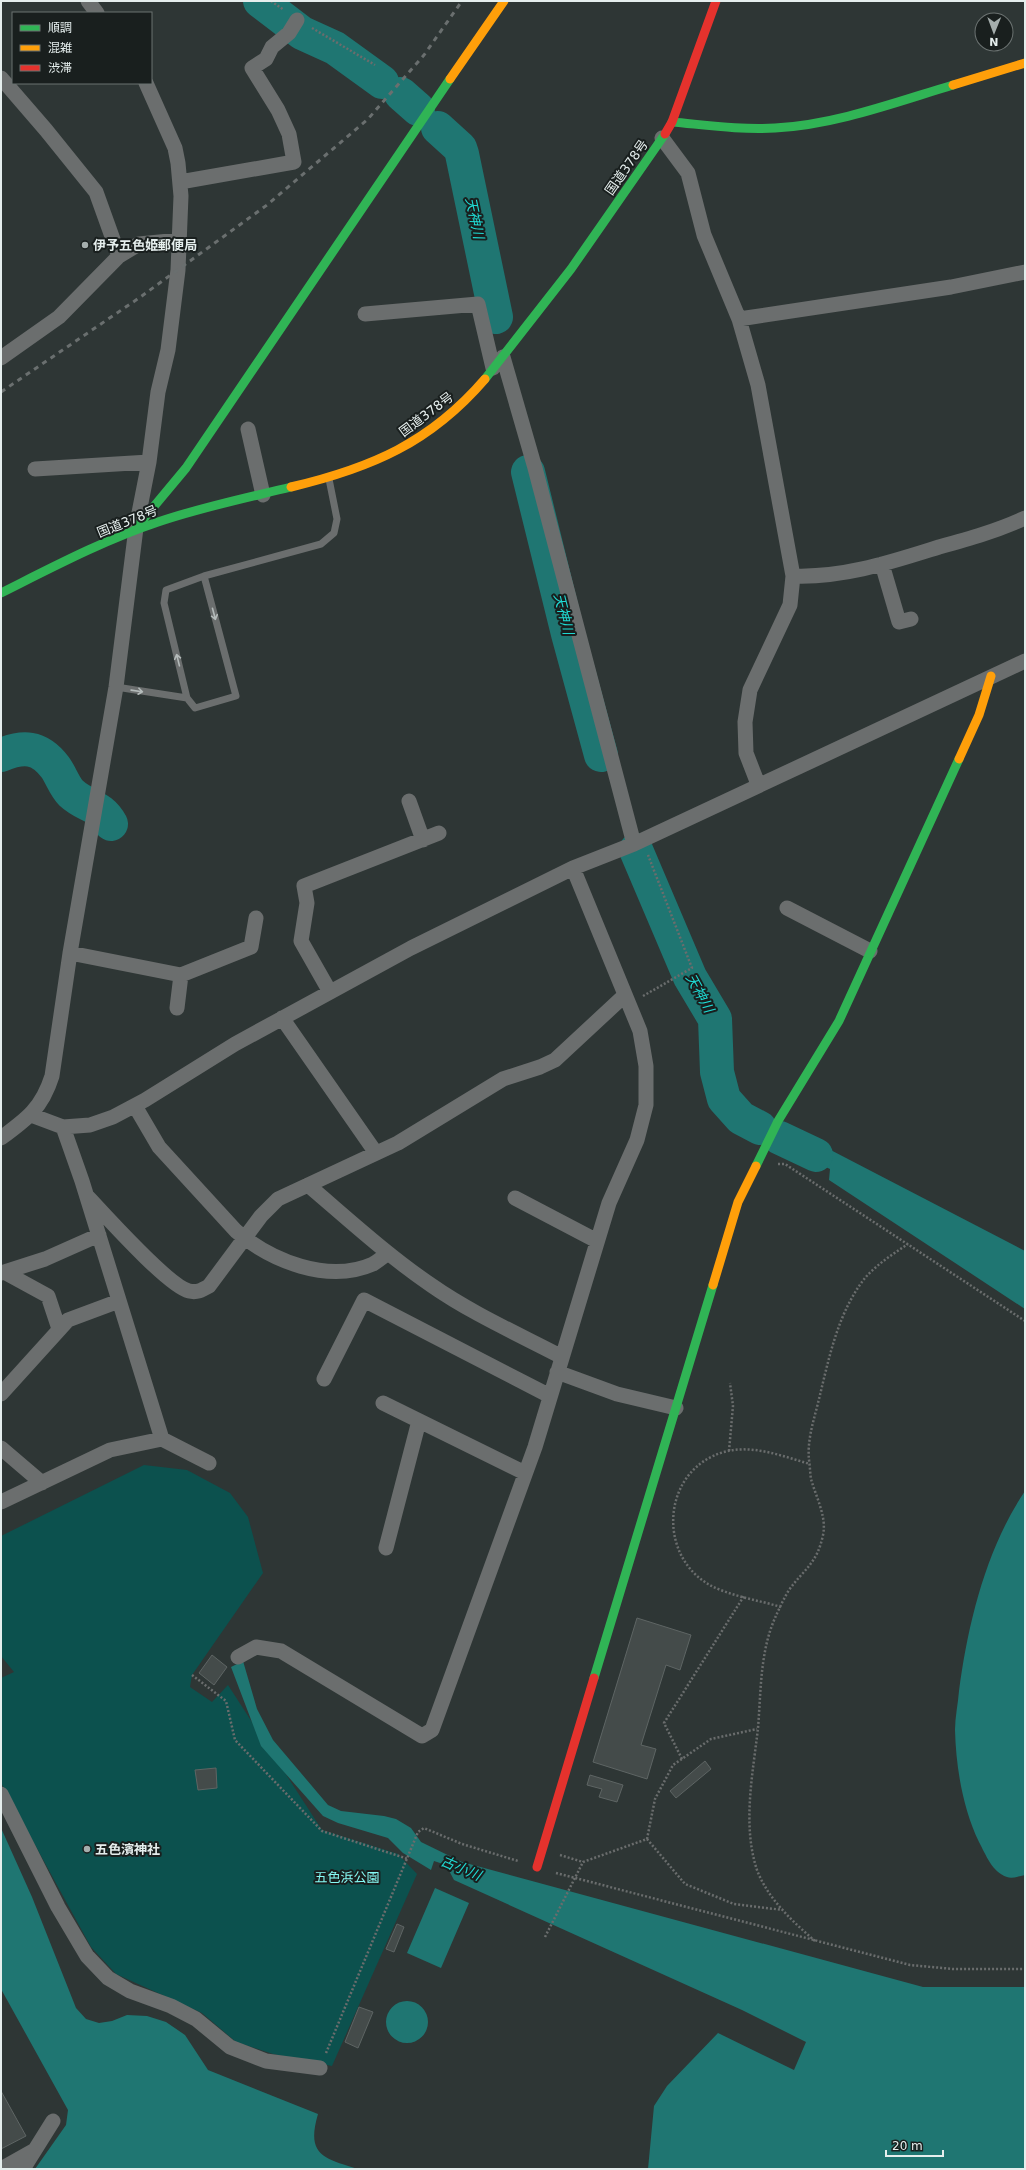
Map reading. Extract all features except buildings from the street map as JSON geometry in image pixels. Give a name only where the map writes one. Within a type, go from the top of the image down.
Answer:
[{"type":"main road","points":[[136,528],[186,468],[504,1]]},
{"type":"main road","name":"国道378号","points":[[1,593],[136,528],[185,513],[329,478],[380,460],[418,440],[458,409],[548,301],[662,138],[672,122],[716,1]]},
{"type":"main road","points":[[672,122],[728,127],[776,128],[823,121],[876,108],[1025,62]]},
{"type":"main road","points":[[537,1867],[738,1202],[778,1121],[839,1021],[979,715],[991,676]]},
{"type":"street","points":[[88,1],[96,12]]},
{"type":"street","points":[[180,182],[294,162],[289,134],[278,110],[252,68],[266,59],[272,47],[294,25]]},
{"type":"street","points":[[1,78],[46,130],[96,192],[119,256]]},
{"type":"street","points":[[1,1138],[31,1115],[46,1095],[52,1076],[70,953],[116,687],[136,528],[149,462],[158,392],[168,350],[180,240],[180,182],[175,148],[146,84]]},
{"type":"street","points":[[662,138],[688,173],[704,235],[739,319],[758,385],[793,576],[790,605],[750,690],[745,722],[746,753],[758,784]]},
{"type":"street","points":[[1,358],[59,317],[119,256],[139,244],[180,240]]},
{"type":"street","points":[[739,319],[951,287],[1025,272]]},
{"type":"street","points":[[365,314],[478,304],[493,368]]},
{"type":"street","points":[[503,356],[638,842]]},
{"type":"street","points":[[248,429],[263,495]]},
{"type":"street","points":[[35,469],[149,462]]},
{"type":"street","points":[[793,576],[813,577],[842,574],[882,564],[997,529],[1025,518]]},
{"type":"street","points":[[882,564],[899,622],[911,619]]},
{"type":"street","points":[[31,1115],[63,1127],[90,1125],[113,1117],[135,1106],[235,1044],[411,948],[574,868],[638,842],[758,784],[1025,661]]},
{"type":"street","points":[[409,801],[423,840]]},
{"type":"street","points":[[330,992],[301,941],[307,903],[304,886],[439,834]]},
{"type":"street","points":[[238,1657],[256,1647],[281,1651],[422,1736],[432,1730],[525,1473],[609,1203],[637,1140],[646,1105],[646,1066],[640,1031],[574,868]]},
{"type":"street","points":[[787,908],[870,952]]},
{"type":"street","points":[[70,953],[181,975],[251,947],[256,918]]},
{"type":"street","points":[[177,1008],[181,975]]},
{"type":"street","points":[[87,1196],[171,1281],[188,1291],[201,1291],[208,1286],[261,1216],[278,1199],[398,1143],[503,1080],[555,1060],[627,1000]]},
{"type":"street","points":[[282,1018],[376,1153]]},
{"type":"street","points":[[135,1106],[159,1147],[244,1238],[282,1260],[309,1269],[344,1271],[373,1264],[388,1253]]},
{"type":"street","points":[[63,1127],[87,1196],[162,1439]]},
{"type":"street","points":[[308,1185],[388,1253],[432,1286],[490,1320],[562,1357]]},
{"type":"street","points":[[515,1198],[597,1241]]},
{"type":"street","points":[[2,1272],[45,1259],[99,1235]]},
{"type":"street","points":[[2,1272],[48,1296],[59,1329]]},
{"type":"street","points":[[324,1379],[364,1300],[550,1396]]},
{"type":"street","points":[[1,1394],[68,1320],[119,1301]]},
{"type":"street","points":[[557,1372],[616,1394],[676,1408]]},
{"type":"street","points":[[382,1403],[525,1473]]},
{"type":"street","points":[[386,1548],[419,1421]]},
{"type":"street","points":[[1,1502],[110,1450],[162,1439],[209,1463]]},
{"type":"street","points":[[1,1448],[42,1483]]},
{"type":"street","points":[[1,1794],[58,1907],[87,1956],[108,1978],[130,1991],[171,2006],[196,2019],[230,2047],[266,2060],[320,2068]]},
{"type":"street","points":[[23,2169],[53,2121]]},
{"type":"street","points":[[1,2169],[35,2150]]},
{"type":"lane","points":[[204,576],[236,696],[195,708],[187,698],[164,603],[166,590],[204,576],[321,544],[334,533],[337,519],[329,478]]},
{"type":"lane","points":[[116,687],[187,698]]},
{"type":"path","points":[[271,1],[294,25],[331,38],[375,65]]},
{"type":"path","points":[[627,1000],[692,968],[638,842]]},
{"type":"path","points":[[757,1162],[785,1164],[1025,1321]]},
{"type":"path","points":[[815,1941],[782,1910],[769,1894],[758,1871],[751,1848],[750,1822],[765,1650],[789,1590],[808,1569],[819,1551],[824,1533],[823,1516],[811,1477],[810,1435],[841,1320],[853,1296],[866,1276],[883,1261],[908,1244]]},
{"type":"path","points":[[729,1451],[733,1406],[730,1383]]},
{"type":"path","points":[[781,1607],[709,1584],[691,1570],[678,1550],[673,1529],[674,1506],[683,1482],[700,1464],[723,1452],[748,1448],[810,1464]]},
{"type":"path","points":[[682,1759],[664,1723],[744,1596]]},
{"type":"path","points":[[192,1675],[226,1701],[235,1740],[322,1830],[408,1858]]},
{"type":"path","points":[[758,1729],[711,1739],[673,1765],[654,1799],[648,1839],[685,1884],[734,1904],[782,1910]]},
{"type":"path","points":[[320,2068],[418,1832],[424,1828],[432,1830],[462,1844],[575,1879],[910,1965],[953,1969],[1025,1969]]},
{"type":"path","points":[[564,1856],[583,1862],[648,1839]]},
{"type":"path","points":[[545,1937],[569,1886],[575,1879],[583,1862]]},
{"type":"green space","name":"五色浜公園","points":[[144,1465],[187,1470],[230,1493],[248,1517],[263,1573],[192,1675],[190,1687],[212,1702],[228,1685],[322,1830],[398,1854],[417,1874],[332,2066],[273,2054],[236,2042],[202,2013],[116,1974],[91,1947],[1,1783],[1,1678],[14,1672],[1,1656],[1,1536]]},
{"type":"water","points":[[821,1145],[1025,1251],[1025,1309],[829,1180],[830,1169],[813,1161]]},
{"type":"water","points":[[1025,1491],[1025,1875],[1011,1878],[1002,1875],[993,1867],[973,1829],[961,1788],[957,1759],[955,1725],[963,1665],[981,1587],[989,1562],[1011,1513]]},
{"type":"water","points":[[243,1661],[257,1709],[273,1740],[328,1805],[341,1811],[384,1816],[396,1819],[411,1828],[421,1842],[462,1862],[923,1987],[1025,1987],[1025,2169],[648,2169],[654,2106],[667,2086],[718,2033],[794,2070],[806,2042],[742,2010],[454,1880],[446,1865],[434,1861],[431,1870],[403,1853],[388,1838],[338,1823],[323,1816],[261,1746],[231,1667]]},
{"type":"water","points":[[1,1828],[32,1897],[76,2008],[86,2019],[99,2023],[112,2021],[127,2015],[147,2016],[166,2022],[185,2035],[208,2070],[318,2114],[314,2138],[316,2147],[320,2153],[335,2162],[358,2169],[35,2169],[66,2125],[68,2110],[1,1989]]},
{"type":"water","points":[[435,1888],[469,1903],[441,1968],[407,1953]]},
{"type":"water","points":[[403,2001],[411,2001],[422,2007],[428,2018],[428,2026],[422,2037],[411,2043],[403,2043],[392,2037],[386,2026],[386,2018],[392,2007]]},
{"type":"waterway","name":"天神川","points":[[260,1],[302,33],[335,48],[382,82]]},
{"type":"waterway","name":"天神川","points":[[401,94],[418,109]]},
{"type":"waterway","name":"天神川","points":[[438,128],[460,148],[462,154],[496,317]]},
{"type":"waterway","name":"天神川","points":[[528,472],[568,634],[601,755]]},
{"type":"waterway","name":"古小川","points":[[1,755],[24,749],[43,755],[55,767],[71,793],[103,813],[111,824]]},
{"type":"waterway","name":"天神川","points":[[636,850],[690,977],[715,1019],[717,1072],[724,1099],[741,1118],[760,1128]]},
{"type":"waterway","name":"天神川","points":[[780,1138],[816,1155]]},
{"type":"railway","points":[[1,392],[139,298],[267,205],[368,119],[424,55],[462,1]]},
{"type":"traffic: fast","points":[[136,528],[186,468],[450,79]]},
{"type":"traffic: fast","points":[[672,122],[749,128],[798,126],[843,118],[953,85]]},
{"type":"traffic: fast","points":[[485,379],[571,269],[665,134]]},
{"type":"traffic: fast","points":[[1,593],[79,554],[138,529],[191,512],[291,487]]},
{"type":"traffic: fast","points":[[756,1166],[778,1121],[839,1021],[959,759]]},
{"type":"traffic: fast","points":[[594,1678],[713,1285]]},
{"type":"traffic: slow","points":[[450,79],[504,1]]},
{"type":"traffic: slow","points":[[953,85],[1025,63]]},
{"type":"traffic: slow","points":[[291,487],[320,480],[347,471],[397,450],[421,436],[443,420],[485,379]]},
{"type":"traffic: slow","points":[[959,759],[979,715],[991,676]]},
{"type":"traffic: slow","points":[[713,1285],[738,1202],[756,1166]]},
{"type":"traffic: jam","points":[[665,134],[672,122],[716,1]]},
{"type":"traffic: jam","points":[[537,1867],[594,1678]]},
{"type":"place","name":"伊予五色姫郵便局","points":[[85,245]]},
{"type":"place","name":"五色濱神社","points":[[87,1849]]}]
